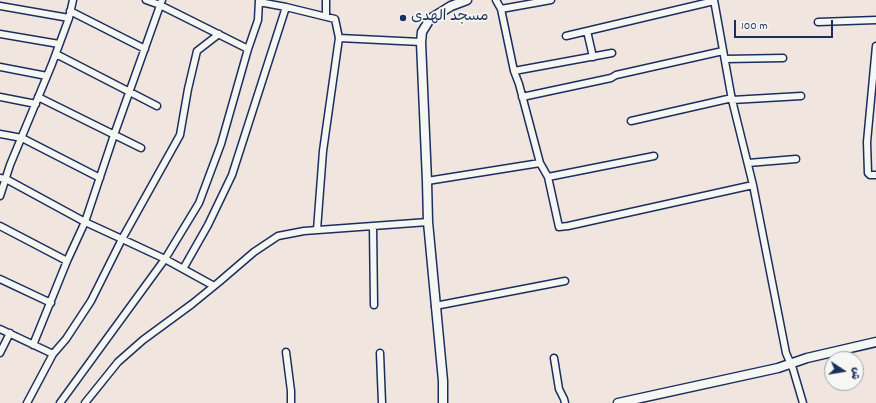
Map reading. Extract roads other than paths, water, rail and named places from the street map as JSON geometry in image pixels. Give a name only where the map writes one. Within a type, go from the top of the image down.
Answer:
[{"type":"street","points":[[0,196],[3,178],[22,138],[56,54],[69,18],[73,0]]},
{"type":"street","points":[[146,0],[161,3],[248,49]]},
{"type":"street","points":[[326,0],[326,16]]},
{"type":"street","points":[[443,403],[443,381],[428,222],[421,42],[422,32],[430,19],[450,6],[467,0]]},
{"type":"street","points":[[496,0],[502,9],[514,71],[519,84],[540,163],[548,177],[559,227],[753,186]]},
{"type":"street","points":[[502,9],[551,0]]},
{"type":"street","points":[[566,36],[714,0],[732,99],[753,186],[786,353],[791,363],[803,403]]},
{"type":"street","points":[[60,403],[165,259],[199,203],[222,144],[248,49],[258,20],[259,1],[335,19],[339,38],[323,151],[317,230]]},
{"type":"street","points":[[33,345],[67,261],[85,222],[161,3]]},
{"type":"street","points":[[0,6],[69,18]]},
{"type":"street","points":[[183,270],[208,225],[232,176],[286,7]]},
{"type":"street","points":[[70,11],[145,49]]},
{"type":"street","points":[[818,22],[876,20]]},
{"type":"street","points":[[587,31],[593,57]]},
{"type":"street","points":[[0,34],[59,44]]},
{"type":"street","points":[[27,403],[53,354],[66,339],[91,301],[122,239],[180,135],[196,51],[219,34]]},
{"type":"street","points":[[339,38],[421,42]]},
{"type":"street","points":[[876,46],[867,142],[868,173],[870,175],[876,175]]},
{"type":"street","points":[[522,97],[611,78],[616,75],[723,51]]},
{"type":"street","points":[[514,71],[612,53]]},
{"type":"street","points":[[56,54],[157,106]]},
{"type":"street","points":[[725,59],[783,58]]},
{"type":"street","points":[[0,67],[47,76]]},
{"type":"street","points":[[631,121],[732,99],[801,96]]},
{"type":"street","points":[[0,97],[36,104]]},
{"type":"street","points":[[38,97],[141,148]]},
{"type":"street","points":[[0,134],[22,138],[100,178]]},
{"type":"street","points":[[548,177],[654,156]]},
{"type":"street","points":[[748,163],[796,159]]},
{"type":"street","points":[[427,181],[540,163]]},
{"type":"street","points":[[3,178],[85,222],[165,259],[214,286]]},
{"type":"street","points":[[85,403],[118,362],[143,340],[214,286],[254,252],[278,236],[304,231],[428,222]]},
{"type":"street","points":[[0,226],[67,261]]},
{"type":"street","points":[[373,226],[374,305]]},
{"type":"street","points":[[0,279],[50,303]]},
{"type":"street","points":[[435,306],[565,281]]},
{"type":"street","points":[[0,329],[53,354]]},
{"type":"street","points":[[0,353],[10,334]]},
{"type":"street","points":[[618,403],[778,368],[807,358],[876,342]]},
{"type":"street","points":[[286,352],[292,391],[291,403]]},
{"type":"street","points":[[380,353],[382,403]]},
{"type":"street","points":[[554,358],[559,389],[565,403]]},
{"type":"place","name":"مسجد الهدى","points":[[403,18]]}]
